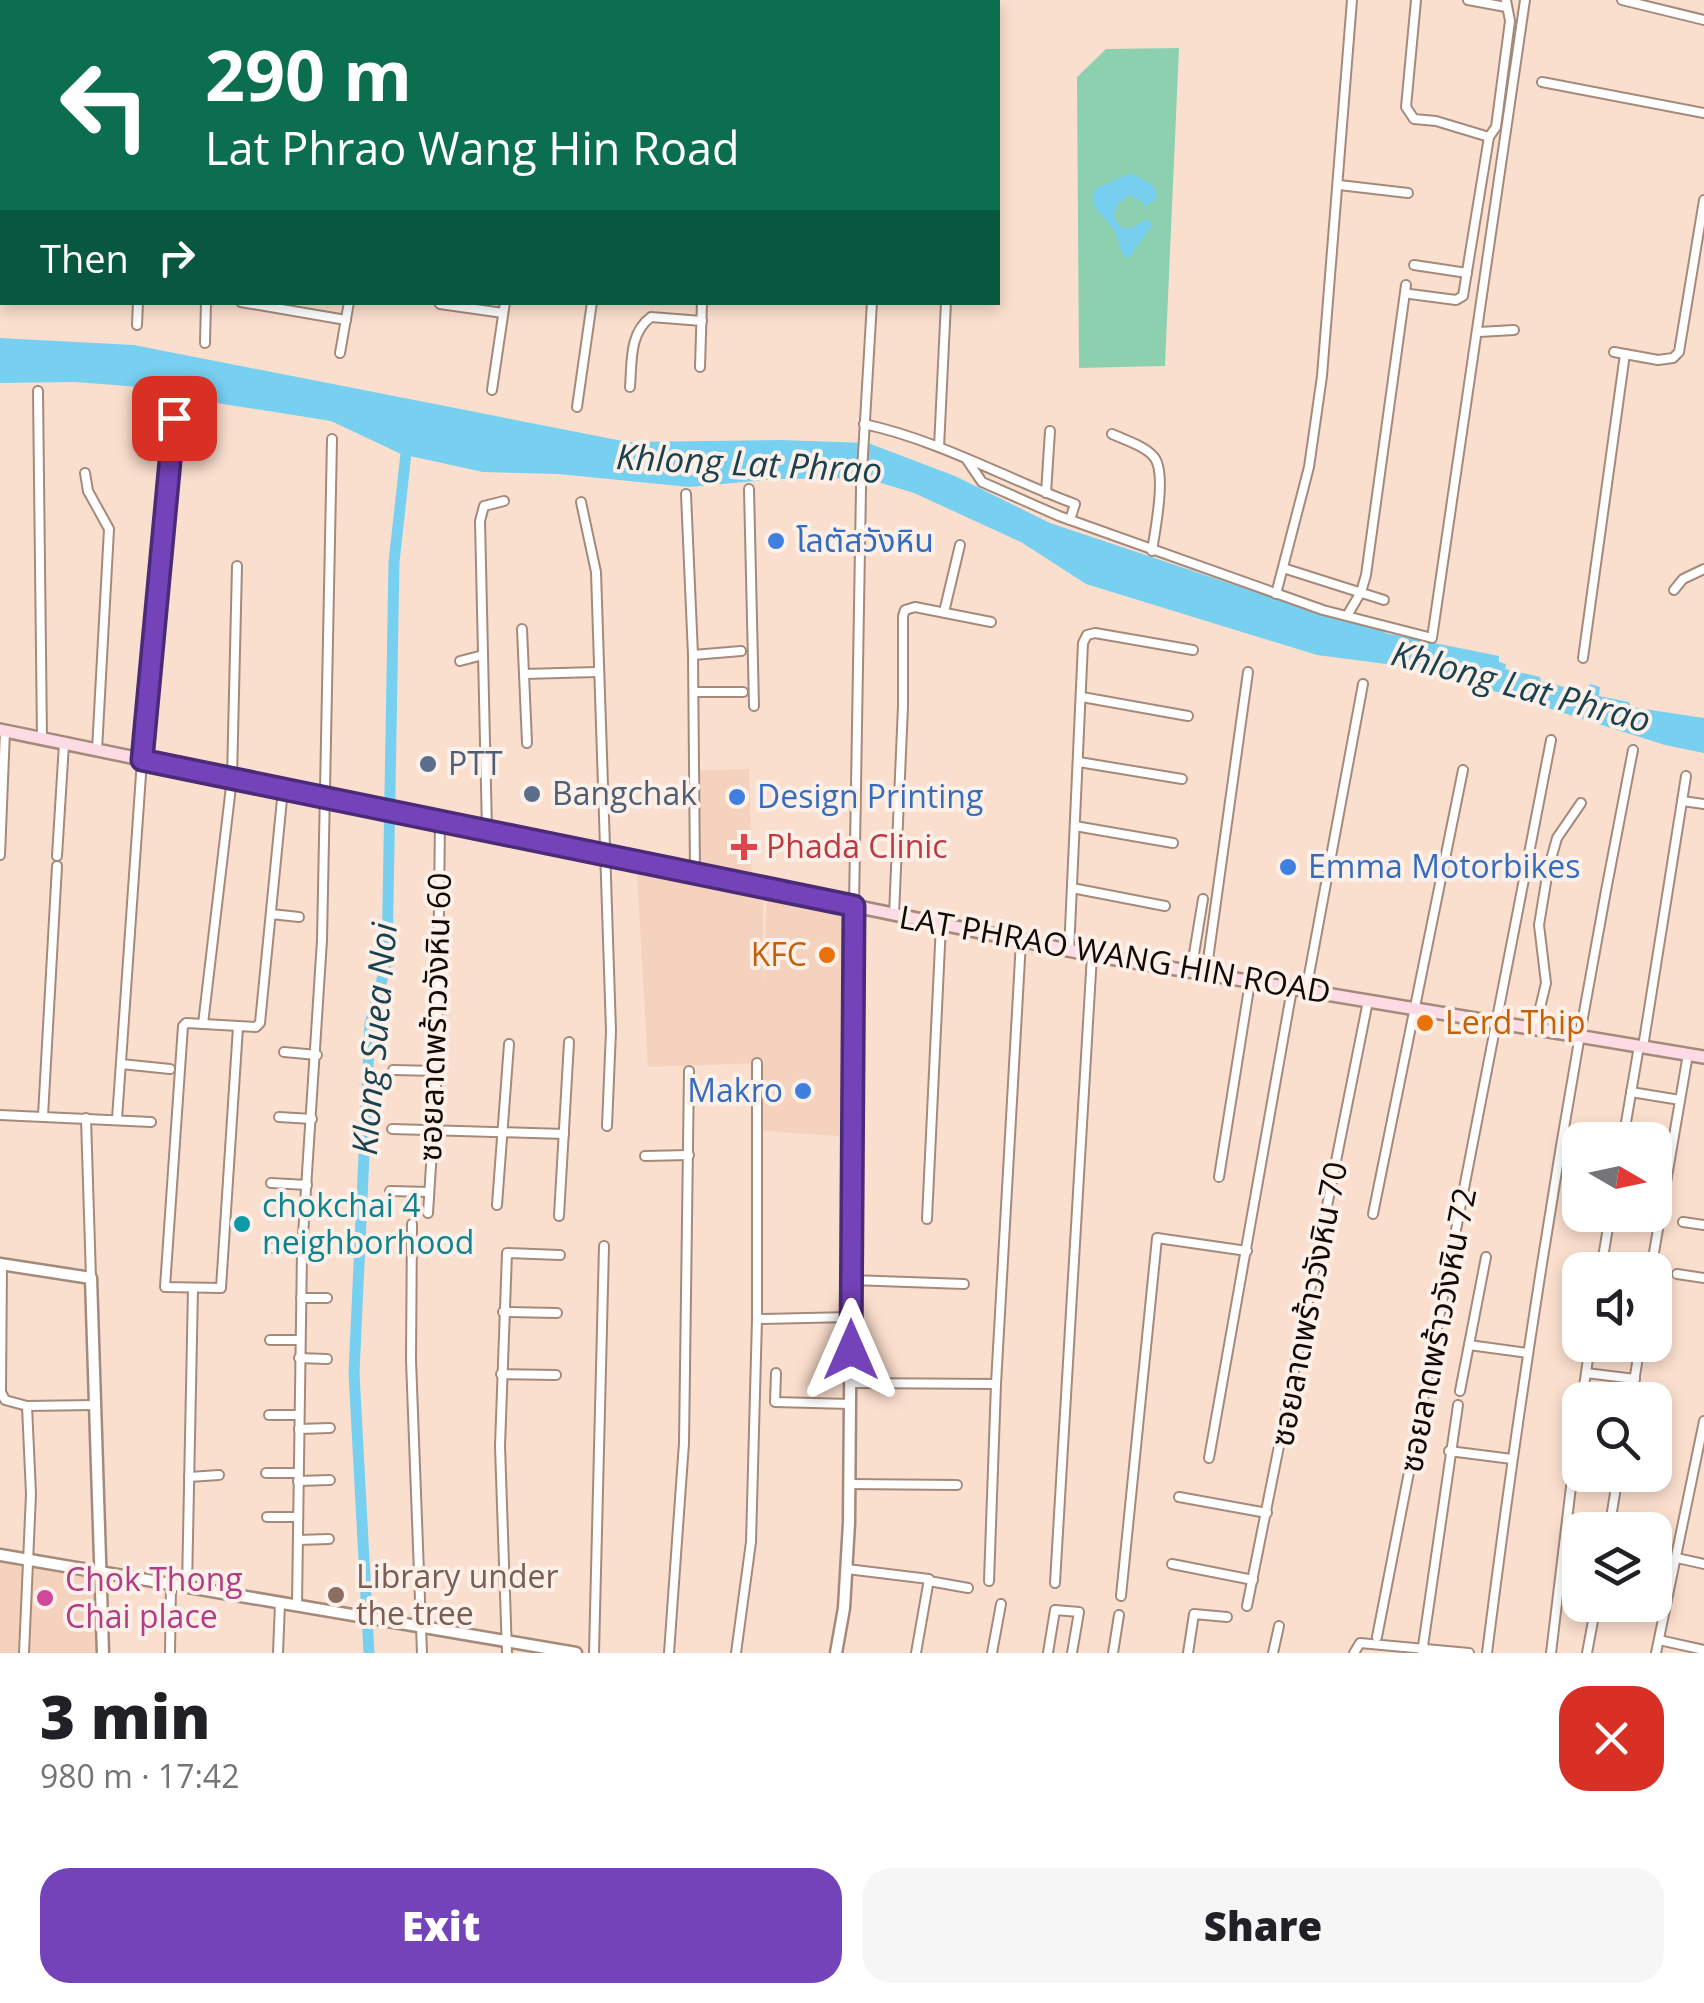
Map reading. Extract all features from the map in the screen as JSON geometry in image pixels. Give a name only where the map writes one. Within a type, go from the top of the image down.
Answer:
[{"type":"main road","name":"LAT PHRAO WANG HIN ROAD","points":[[2,731],[1069,951],[1704,1057]]},
{"type":"street","points":[[1276,594],[1309,466],[1314,431],[1352,0]]},
{"type":"street","points":[[1416,0],[1408,114],[1490,137]]},
{"type":"street","points":[[1348,614],[1361,592],[1408,290],[1456,300],[1463,296],[1490,137],[1496,126],[1510,22],[1506,3],[1468,0]]},
{"type":"street","points":[[967,460],[982,482],[1070,520],[1323,610],[1432,638],[1525,0]]},
{"type":"street","points":[[1622,0],[1704,20]]},
{"type":"street","points":[[1542,82],[1704,113]]},
{"type":"street","points":[[1338,185],[1408,192]]},
{"type":"street","points":[[1614,352],[1673,358],[1681,346],[1704,200]]},
{"type":"street","points":[[1414,265],[1467,273]]},
{"type":"street","points":[[1690,288],[1704,290]]},
{"type":"street","points":[[137,325],[138,305]]},
{"type":"street","points":[[205,343],[206,305]]},
{"type":"street","points":[[258,305],[346,320]]},
{"type":"street","points":[[340,352],[348,305]]},
{"type":"street","points":[[446,305],[503,314]]},
{"type":"street","points":[[492,390],[504,305]]},
{"type":"street","points":[[577,406],[592,305]]},
{"type":"street","points":[[700,368],[702,305]]},
{"type":"street","points":[[836,1653],[847,1569],[861,488],[872,305]]},
{"type":"street","points":[[939,447],[946,305]]},
{"type":"street","points":[[630,387],[632,348],[646,320],[652,317],[702,321]]},
{"type":"street","points":[[1479,332],[1514,330]]},
{"type":"street","points":[[1583,658],[1625,354]]},
{"type":"street","points":[[38,391],[42,739]]},
{"type":"street","points":[[117,1119],[142,760],[174,418]]},
{"type":"street","points":[[864,424],[939,447],[1076,504],[1070,520]]},
{"type":"street","points":[[1046,493],[1050,431]]},
{"type":"street","points":[[1112,434],[1144,449],[1158,465],[1160,481],[1152,550]]},
{"type":"street","points":[[297,1606],[302,1250],[317,1055],[327,798],[332,440]]},
{"type":"street","points":[[86,474],[89,494],[109,530],[96,750]]},
{"type":"street","points":[[749,490],[754,706]]},
{"type":"street","points":[[686,494],[694,692],[695,874]]},
{"type":"street","points":[[487,831],[481,513],[489,502],[504,501]]},
{"type":"street","points":[[581,502],[596,572],[611,1031],[607,1126]]},
{"type":"street","points":[[944,612],[960,545]]},
{"type":"street","points":[[203,1024],[232,778],[237,566]]},
{"type":"street","points":[[1283,568],[1384,600]]},
{"type":"street","points":[[1674,590],[1683,579],[1704,568]]},
{"type":"street","points":[[894,914],[903,616],[915,607],[991,622]]},
{"type":"street","points":[[522,629],[527,743]]},
{"type":"street","points":[[1069,951],[1083,643],[1087,635],[1094,633],[1193,650]]},
{"type":"street","points":[[693,654],[741,652]]},
{"type":"street","points":[[460,661],[484,655]]},
{"type":"street","points":[[524,674],[597,672]]},
{"type":"street","points":[[1206,974],[1248,672]]},
{"type":"street","points":[[1306,991],[1363,684]]},
{"type":"street","points":[[694,692],[744,692]]},
{"type":"street","points":[[1082,696],[1188,716]]},
{"type":"street","points":[[0,855],[2,731]]},
{"type":"street","name":"ซอยลาดพร้าววังหิน 72","points":[[1378,1637],[1552,740]]},
{"type":"street","points":[[42,1116],[64,744]]},
{"type":"street","points":[[1488,1653],[1512,1459],[1578,1035],[1633,750]]},
{"type":"street","points":[[1078,762],[1182,779]]},
{"type":"street","points":[[1374,1214],[1462,770]]},
{"type":"street","points":[[1626,1122],[1686,776]]},
{"type":"street","points":[[238,1027],[221,1288],[165,1287],[183,1026],[186,1023],[238,1027],[260,1023],[284,789]]},
{"type":"street","points":[[1682,800],[1704,804]]},
{"type":"street","points":[[1535,1029],[1546,983],[1539,926],[1548,870],[1557,838],[1582,803]]},
{"type":"street","name":"ซอยลาดพร้าววังหิน 60","points":[[428,1213],[436,1071],[440,821]]},
{"type":"street","points":[[1076,826],[1173,843]]},
{"type":"street","points":[[1072,888],[1165,906]]},
{"type":"street","points":[[1191,972],[1203,899]]},
{"type":"street","points":[[271,914],[299,916]]},
{"type":"street","points":[[927,1219],[941,924]]},
{"type":"street","points":[[990,1580],[996,1384],[1021,941]]},
{"type":"street","points":[[1055,1583],[1092,955]]},
{"type":"street","points":[[1219,1177],[1250,982]]},
{"type":"street","points":[[1209,1458],[1292,988]]},
{"type":"street","name":"ซอยลาดพร้าววังหิน 70","points":[[1247,1606],[1368,1001]]},
{"type":"street","points":[[558,1216],[569,1042]]},
{"type":"street","points":[[497,1205],[509,1044]]},
{"type":"street","points":[[284,1052],[317,1055]]},
{"type":"street","points":[[1654,1252],[1688,1054]]},
{"type":"street","points":[[736,1653],[751,1542],[758,1319],[758,1063]]},
{"type":"street","points":[[121,1064],[170,1068]]},
{"type":"street","points":[[394,1070],[436,1071]]},
{"type":"street","points":[[670,1653],[684,1443],[689,1071]]},
{"type":"street","points":[[1631,1092],[1680,1100]]},
{"type":"street","points":[[0,1114],[151,1122]]},
{"type":"street","points":[[279,1117],[312,1119]]},
{"type":"street","points":[[86,1118],[103,1653]]},
{"type":"street","points":[[392,1129],[564,1134]]},
{"type":"street","points":[[645,1156],[689,1155]]},
{"type":"street","points":[[272,1183],[307,1184]]},
{"type":"street","points":[[390,1191],[429,1192]]},
{"type":"street","points":[[1683,1222],[1704,1225]]},
{"type":"street","points":[[412,1224],[411,1360],[422,1653]]},
{"type":"street","points":[[1121,1596],[1156,1238],[1247,1251]]},
{"type":"street","points":[[594,1653],[604,1246]]},
{"type":"street","points":[[268,1248],[302,1250]]},
{"type":"street","points":[[507,1647],[500,1446],[508,1252],[560,1255]]},
{"type":"street","points":[[1460,1391],[1486,1258]]},
{"type":"street","points":[[91,1278],[1,1265],[2,1392],[12,1404],[94,1405]]},
{"type":"street","points":[[1677,1274],[1704,1278]]},
{"type":"street","points":[[851,1280],[964,1284]]},
{"type":"street","points":[[187,1587],[193,1288]]},
{"type":"street","points":[[301,1298],[327,1298]]},
{"type":"street","points":[[503,1312],[556,1313]]},
{"type":"street","points":[[758,1319],[851,1317]]},
{"type":"street","points":[[270,1340],[300,1340]]},
{"type":"street","points":[[1469,1345],[1528,1353]]},
{"type":"street","points":[[299,1358],[327,1359]]},
{"type":"street","points":[[1585,1382],[1588,1362]]},
{"type":"street","points":[[1634,1382],[1637,1362]]},
{"type":"street","points":[[776,1373],[775,1402],[850,1404]]},
{"type":"street","points":[[1586,1373],[1634,1379]]},
{"type":"street","points":[[501,1374],[556,1375]]},
{"type":"street","points":[[851,1382],[996,1384]]},
{"type":"street","points":[[1422,1651],[1458,1405]]},
{"type":"street","points":[[24,1653],[31,1494],[27,1406]]},
{"type":"street","points":[[269,1415],[299,1416]]},
{"type":"street","points":[[1656,1653],[1704,1421]]},
{"type":"street","points":[[299,1429],[330,1428]]},
{"type":"street","points":[[1449,1451],[1512,1459]]},
{"type":"street","points":[[266,1473],[330,1480]]},
{"type":"street","points":[[189,1476],[219,1475]]},
{"type":"street","points":[[1693,1478],[1704,1480]]},
{"type":"street","points":[[849,1484],[956,1485]]},
{"type":"street","points":[[1551,1653],[1570,1492]]},
{"type":"street","points":[[1180,1497],[1267,1513]]},
{"type":"street","points":[[267,1517],[298,1516]]},
{"type":"street","points":[[298,1540],[329,1539]]},
{"type":"street","points":[[0,1555],[373,1618],[507,1647],[576,1653]]},
{"type":"street","points":[[1677,1558],[1704,1564]]},
{"type":"street","points":[[1172,1564],[1253,1580]]},
{"type":"street","points":[[847,1569],[928,1578],[968,1588]]},
{"type":"street","points":[[916,1653],[929,1581]]},
{"type":"street","points":[[170,1653],[171,1584]]},
{"type":"street","points":[[278,1653],[280,1602]]},
{"type":"street","points":[[992,1653],[1001,1604]]},
{"type":"street","points":[[1048,1653],[1055,1610],[1080,1612],[1072,1653]]},
{"type":"street","points":[[1188,1653],[1194,1614],[1228,1617]]},
{"type":"street","points":[[1113,1653],[1119,1615]]},
{"type":"street","points":[[1588,1653],[1593,1622]]},
{"type":"street","points":[[1273,1653],[1279,1626]]},
{"type":"street","points":[[1659,1640],[1704,1650]]},
{"type":"street","points":[[1355,1649],[1469,1653]]},
{"type":"shaded area","points":[[749,769],[752,877],[698,865],[697,770]]},
{"type":"shaded area","points":[[637,874],[763,894],[763,988],[767,897],[850,918],[850,1137],[763,1131],[762,1063],[648,1067]]},
{"type":"shaded area","points":[[0,1560],[95,1578],[98,1653],[0,1653]]},
{"type":"green space","points":[[1179,48],[1165,366],[1079,368],[1077,77],[1106,49]]},
{"type":"water","points":[[1131,173],[1154,186],[1157,198],[1147,206],[1130,195],[1117,204],[1114,217],[1121,228],[1132,228],[1146,219],[1153,224],[1129,258],[1124,257],[1115,232],[1096,209],[1093,197],[1095,189]]},
{"type":"water","name":"Khlong Lat Phrao","points":[[0,338],[134,345],[628,442],[868,443],[955,476],[1050,523],[1333,618],[1385,628],[1385,633],[1499,656],[1499,662],[1506,664],[1505,669],[1587,693],[1590,684],[1600,687],[1599,696],[1629,702],[1631,707],[1704,718],[1704,753],[1665,745],[1424,669],[1317,655],[1086,584],[1021,542],[914,493],[865,478],[777,479],[689,487],[558,474],[483,472],[401,454],[331,421],[185,398],[152,388],[75,382],[0,383]]},
{"type":"waterway","name":"Klong Suea Noi","points":[[369,1653],[354,1373],[370,1024],[387,961],[394,562],[407,444]]},
{"type":"place","name":"โลตัสวังหิน","points":[[776,541]]},
{"type":"place","name":"PTT","points":[[428,764]]},
{"type":"place","name":"Bangchak","points":[[532,794]]},
{"type":"place","name":"Design Printing","points":[[737,797]]},
{"type":"place","name":"Phada Clinic","points":[[744,847]]},
{"type":"place","name":"Emma Motorbikes","points":[[1288,867]]},
{"type":"place","name":"KFC","points":[[827,955]]},
{"type":"place","name":"Lerd Thip","points":[[1425,1023]]},
{"type":"place","name":"Makro","points":[[803,1091]]},
{"type":"place","name":"chokchai 4 neighborhood","points":[[242,1224]]},
{"type":"place","name":"Library under the tree","points":[[336,1595]]},
{"type":"place","name":"Chok Thong Chai place","points":[[45,1598]]},
{"type":"route","points":[[174,418],[142,760],[854,906],[851,1350]]}]
